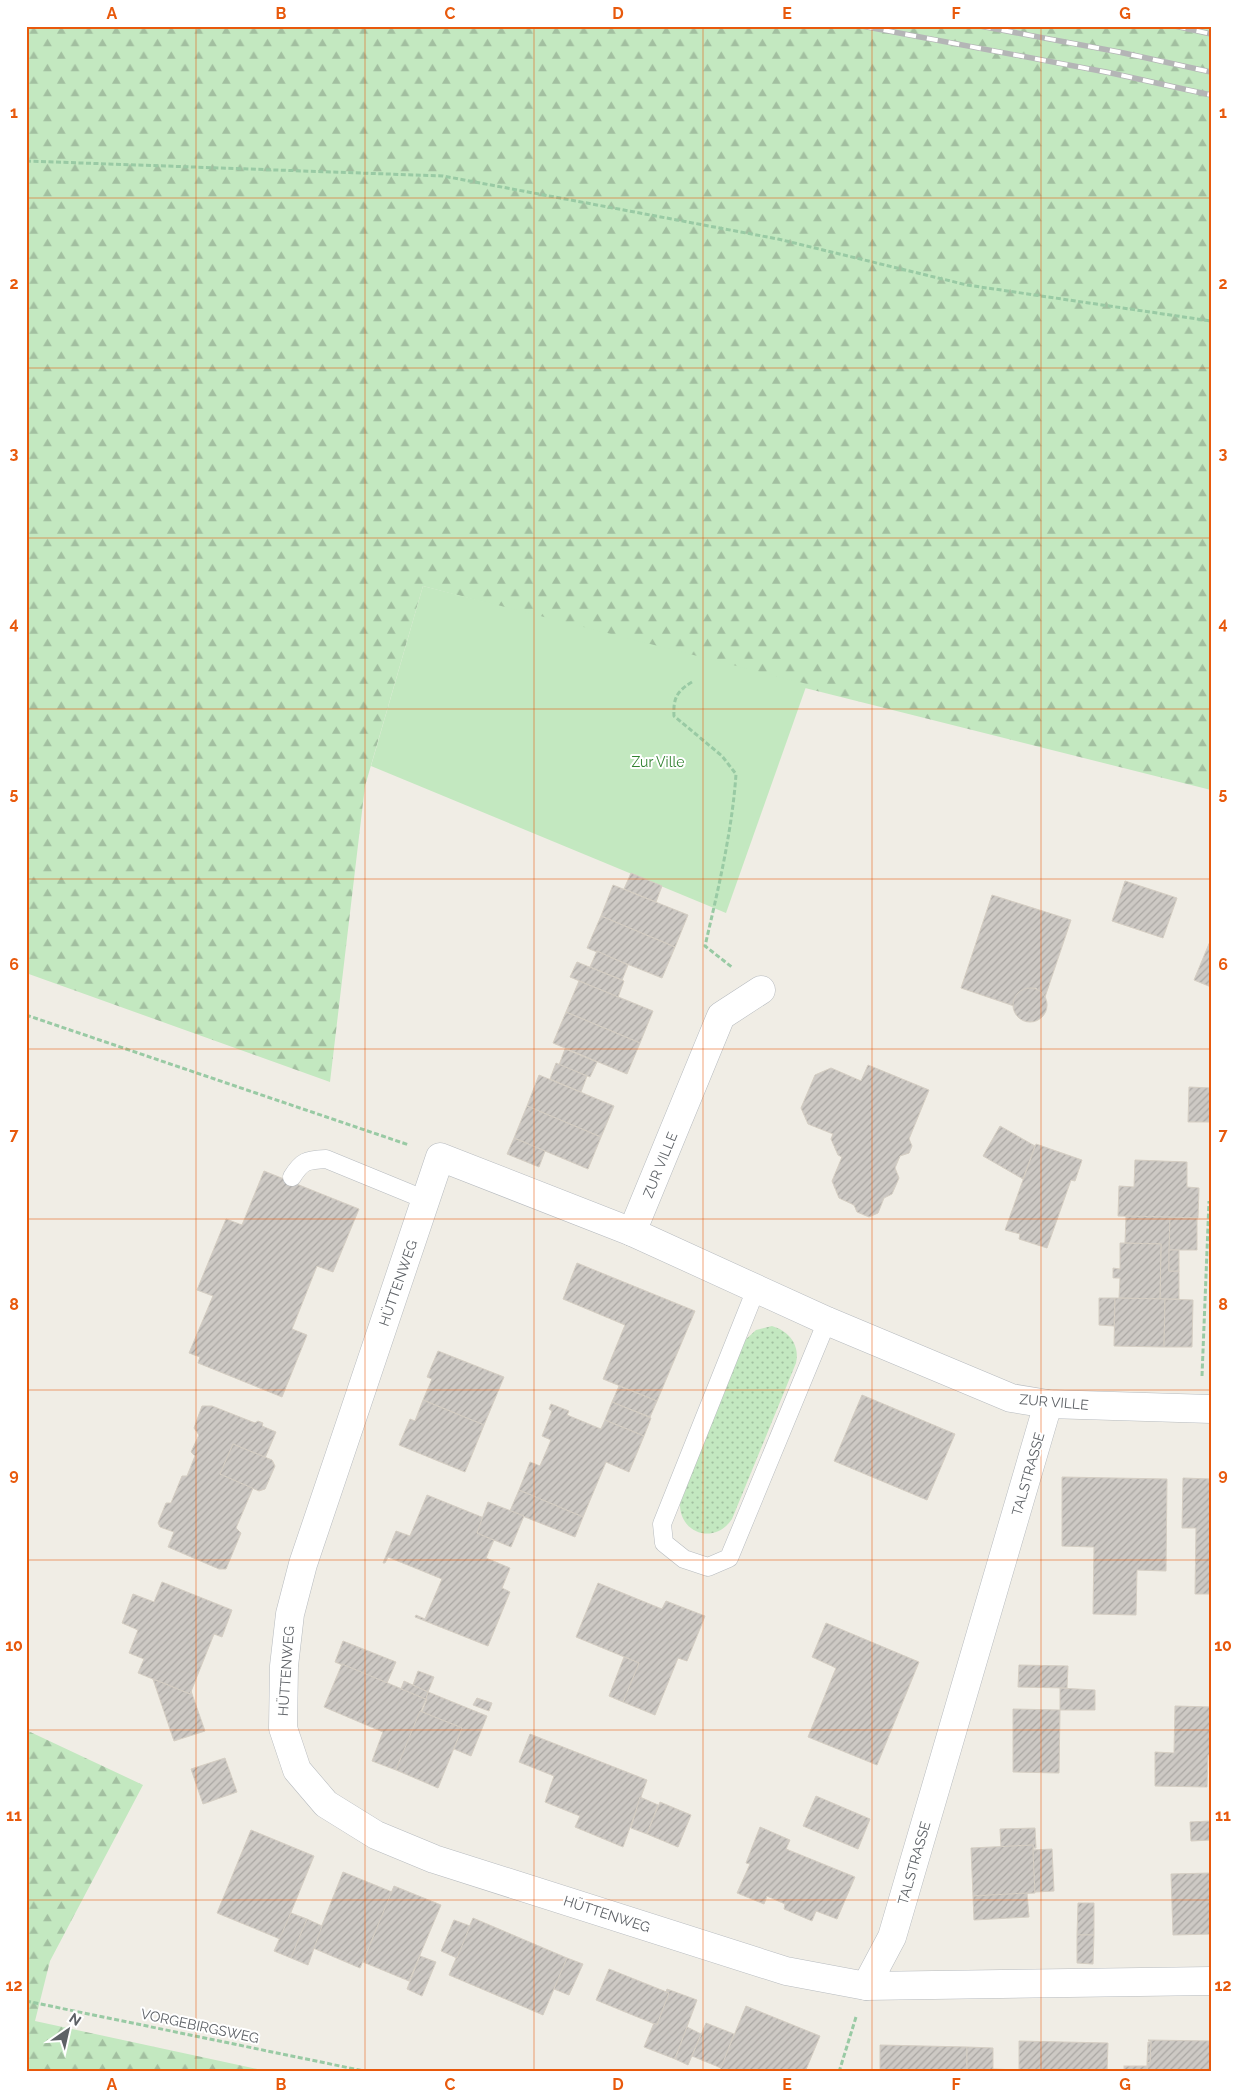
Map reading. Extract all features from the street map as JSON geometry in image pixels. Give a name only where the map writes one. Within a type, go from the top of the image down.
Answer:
[{"type":"street","name":"ZUR VILLE","points":[[632,1232],[721,1016],[761,990]]},
{"type":"street","name":"ZUR VILLE","points":[[440,1157],[632,1232],[756,1290],[1011,1398],[1048,1404],[1206,1409]]},
{"type":"street","name":"HÜTTENWEG","points":[[440,1157],[303,1564],[290,1614],[284,1666],[282,1728],[298,1770],[326,1804],[376,1835],[434,1859],[786,1971],[866,1986]]},
{"type":"street","name":"TALSTRASSE","points":[[866,1986],[892,1937],[1048,1404]]},
{"type":"street","points":[[866,1986],[1211,1981]]},
{"type":"lane","points":[[292,1178],[300,1164],[311,1160],[326,1159],[426,1200]]},
{"type":"lane","points":[[756,1290],[662,1524],[664,1543],[684,1559],[708,1567],[729,1558],[827,1321]]},
{"type":"path","points":[[26,161],[443,176],[778,239],[967,285],[1211,321]]},
{"type":"path","points":[[692,682],[682,688],[673,702],[674,716],[722,756],[736,774],[734,802],[720,884],[705,946],[761,990]]},
{"type":"path","points":[[26,1014],[440,1157]]},
{"type":"path","points":[[1206,1409],[1209,1201]]},
{"type":"path","points":[[839,2072],[866,1986]]},
{"type":"path","name":"VORGEBIRGSWEG","points":[[26,2001],[369,2072]]},
{"type":"green space","points":[[26,26],[1211,26],[1211,790],[805,688],[423,586],[365,786],[330,1082],[26,973]]},
{"type":"green space","name":"Zur Ville","points":[[423,586],[807,684],[726,913],[371,766]]},
{"type":"green space","points":[[772,1326],[783,1331],[792,1340],[796,1350],[796,1363],[732,1519],[717,1532],[708,1534],[699,1532],[692,1529],[685,1522],[681,1514],[680,1503],[744,1341],[756,1330]]},
{"type":"green space","points":[[26,1730],[143,1785],[50,1961],[35,2021],[271,2072],[26,2072]]},
{"type":"building","points":[[631,873],[662,886],[656,902],[624,889]]},
{"type":"building","points":[[1125,881],[1177,898],[1163,938],[1112,921]]},
{"type":"building","points":[[613,885],[688,915],[675,947],[601,916]]},
{"type":"building","points":[[992,895],[1071,920],[1045,997],[1036,988],[1026,989],[1018,994],[1014,1006],[961,988]]},
{"type":"building","points":[[601,916],[675,947],[662,978],[587,948]]},
{"type":"building","points":[[1211,939],[1211,987],[1194,980]]},
{"type":"building","points":[[597,951],[628,965],[622,980],[590,967]]},
{"type":"building","points":[[577,962],[624,981],[618,997],[570,977]]},
{"type":"building","points":[[579,981],[653,1011],[640,1043],[566,1012]]},
{"type":"building","points":[[1030,988],[1042,993],[1047,1005],[1042,1017],[1030,1022],[1018,1017],[1013,1005],[1018,993]]},
{"type":"building","points":[[566,1012],[640,1043],[627,1074],[553,1043]]},
{"type":"building","points":[[565,1049],[597,1062],[590,1077],[559,1065]]},
{"type":"building","points":[[556,1063],[587,1076],[581,1092],[550,1079]]},
{"type":"building","points":[[868,1065],[929,1090],[909,1139],[912,1146],[909,1153],[900,1156],[895,1168],[899,1178],[892,1194],[884,1198],[878,1213],[869,1217],[857,1212],[854,1205],[839,1198],[832,1181],[842,1157],[838,1155],[831,1139],[833,1134],[808,1124],[801,1108],[815,1075],[831,1068],[861,1081]]},
{"type":"building","points":[[539,1075],[614,1106],[601,1137],[527,1106]]},
{"type":"building","points":[[1189,1087],[1211,1088],[1211,1122],[1188,1122]]},
{"type":"building","points":[[527,1106],[601,1137],[588,1169],[514,1138]]},
{"type":"building","points":[[1000,1126],[1035,1146],[1023,1179],[983,1156]]},
{"type":"building","points":[[514,1138],[545,1151],[539,1167],[507,1154]]},
{"type":"building","points":[[1036,1144],[1082,1160],[1075,1181],[1071,1180],[1047,1248],[1019,1239],[1020,1234],[1005,1230]]},
{"type":"building","points":[[1135,1160],[1187,1162],[1187,1187],[1199,1188],[1198,1218],[1118,1216],[1119,1186],[1134,1187]]},
{"type":"building","points":[[264,1171],[359,1209],[333,1272],[317,1266],[292,1329],[307,1335],[282,1397],[198,1363],[200,1357],[189,1353],[213,1296],[197,1290],[226,1219],[242,1225]]},
{"type":"building","points":[[1126,1216],[1170,1217],[1169,1271],[1179,1271],[1179,1299],[1160,1299],[1161,1244],[1125,1243]]},
{"type":"building","points":[[1170,1217],[1197,1218],[1197,1250],[1169,1250]]},
{"type":"building","points":[[1120,1243],[1161,1244],[1160,1299],[1119,1298],[1120,1278],[1113,1278],[1113,1268],[1120,1269]]},
{"type":"building","points":[[1169,1250],[1179,1250],[1179,1271],[1169,1271]]},
{"type":"building","points":[[577,1263],[695,1311],[657,1401],[603,1379],[625,1325],[563,1299]]},
{"type":"building","points":[[1099,1298],[1115,1298],[1114,1326],[1099,1325]]},
{"type":"building","points":[[1115,1298],[1165,1299],[1164,1347],[1114,1346]]},
{"type":"building","points":[[1165,1299],[1193,1300],[1192,1347],[1164,1347]]},
{"type":"building","points":[[438,1351],[504,1377],[484,1425],[423,1400],[432,1379],[427,1377]]},
{"type":"building","points":[[619,1386],[657,1401],[650,1417],[612,1402]]},
{"type":"building","points":[[862,1395],[955,1434],[927,1500],[834,1461]]},
{"type":"building","points":[[423,1400],[484,1425],[465,1472],[399,1445],[410,1419],[415,1421]]},
{"type":"building","points":[[612,1402],[651,1418],[644,1436],[605,1420]]},
{"type":"building","points":[[551,1404],[569,1411],[567,1415],[601,1429],[605,1420],[644,1436],[629,1472],[606,1462],[583,1517],[519,1490],[530,1462],[540,1466],[551,1440],[542,1436],[552,1411],[549,1409]]},
{"type":"building","points":[[202,1406],[212,1406],[255,1423],[258,1421],[263,1423],[262,1426],[276,1432],[265,1458],[233,1444],[220,1474],[253,1488],[236,1528],[241,1533],[226,1569],[219,1569],[168,1547],[174,1532],[160,1527],[158,1523],[166,1503],[171,1503],[182,1476],[187,1476],[195,1456],[191,1452],[199,1435],[194,1428]]},
{"type":"building","points":[[233,1444],[272,1460],[275,1466],[265,1489],[259,1491],[220,1474]]},
{"type":"building","points":[[1062,1477],[1167,1479],[1166,1571],[1137,1570],[1136,1615],[1093,1614],[1094,1547],[1062,1546]]},
{"type":"building","points":[[1183,1478],[1211,1479],[1211,1594],[1195,1594],[1196,1528],[1182,1528]]},
{"type":"building","points":[[519,1490],[583,1517],[575,1537],[510,1511]]},
{"type":"building","points":[[427,1495],[484,1518],[477,1533],[494,1540],[486,1558],[510,1568],[502,1588],[510,1592],[488,1646],[415,1617],[416,1615],[425,1619],[442,1579],[388,1557],[385,1563],[383,1563],[396,1531],[410,1536]]},
{"type":"building","points":[[488,1502],[524,1516],[511,1547],[477,1533]]},
{"type":"building","points":[[162,1582],[232,1610],[222,1637],[214,1634],[190,1694],[138,1673],[144,1659],[129,1653],[138,1630],[122,1623],[133,1594],[154,1602]]},
{"type":"building","points":[[598,1583],[662,1609],[666,1601],[705,1616],[687,1661],[678,1658],[655,1715],[623,1702],[639,1663],[576,1637]]},
{"type":"building","points":[[826,1623],[919,1662],[877,1765],[808,1737],[836,1668],[812,1657]]},
{"type":"building","points":[[343,1641],[396,1662],[387,1683],[335,1662]]},
{"type":"building","points":[[624,1657],[639,1663],[623,1702],[609,1696]]},
{"type":"building","points":[[342,1664],[426,1699],[396,1770],[372,1761],[383,1732],[324,1707]]},
{"type":"building","points":[[1019,1665],[1068,1666],[1067,1688],[1018,1687]]},
{"type":"building","points":[[418,1671],[434,1677],[428,1692],[413,1685]]},
{"type":"building","points":[[153,1679],[190,1694],[191,1691],[205,1731],[174,1741]]},
{"type":"building","points":[[404,1681],[428,1692],[426,1699],[401,1689]]},
{"type":"building","points":[[1060,1688],[1095,1690],[1095,1710],[1060,1710]]},
{"type":"building","points":[[428,1692],[487,1716],[471,1756],[454,1749],[462,1728],[422,1712]]},
{"type":"building","points":[[477,1698],[492,1703],[489,1711],[473,1705]]},
{"type":"building","points":[[1175,1706],[1211,1707],[1211,1755],[1208,1755],[1207,1787],[1155,1786],[1155,1752],[1174,1753]]},
{"type":"building","points":[[1013,1709],[1060,1710],[1059,1773],[1013,1772]]},
{"type":"building","points":[[420,1711],[462,1728],[438,1788],[396,1770]]},
{"type":"building","points":[[530,1734],[647,1780],[623,1847],[575,1827],[580,1816],[545,1802],[554,1776],[519,1762]]},
{"type":"building","points":[[225,1758],[237,1792],[203,1804],[191,1769]]},
{"type":"building","points":[[816,1796],[870,1819],[858,1849],[803,1826]]},
{"type":"building","points":[[640,1797],[658,1805],[647,1834],[631,1828]]},
{"type":"building","points":[[660,1802],[691,1815],[678,1847],[647,1834]]},
{"type":"building","points":[[1211,1821],[1211,1840],[1191,1841],[1190,1822]]},
{"type":"building","points":[[760,1827],[790,1840],[786,1849],[855,1877],[837,1919],[816,1911],[812,1921],[784,1909],[785,1904],[767,1896],[764,1904],[737,1893],[750,1864],[746,1863]]},
{"type":"building","points":[[1035,1828],[1036,1848],[1033,1848],[1033,1845],[1001,1847],[1000,1829]]},
{"type":"building","points":[[251,1830],[314,1856],[280,1939],[217,1913]]},
{"type":"building","points":[[1033,1845],[1035,1893],[973,1896],[971,1848]]},
{"type":"building","points":[[1052,1849],[1054,1891],[1035,1892],[1033,1850]]},
{"type":"building","points":[[343,1872],[392,1892],[360,1968],[313,1948]]},
{"type":"building","points":[[1211,1873],[1211,1934],[1173,1935],[1171,1874]]},
{"type":"building","points":[[394,1886],[441,1905],[409,1981],[363,1962]]},
{"type":"building","points":[[1027,1893],[1029,1917],[974,1920],[973,1896]]},
{"type":"building","points":[[1078,1903],[1094,1903],[1094,1935],[1077,1935]]},
{"type":"building","points":[[291,1913],[307,1919],[291,1958],[274,1951]]},
{"type":"building","points":[[473,1918],[567,1958],[543,2015],[449,1975]]},
{"type":"building","points":[[307,1919],[322,1926],[308,1965],[291,1958]]},
{"type":"building","points":[[454,1920],[470,1926],[457,1958],[441,1951]]},
{"type":"building","points":[[1077,1935],[1094,1935],[1093,1964],[1077,1963]]},
{"type":"building","points":[[420,1956],[436,1962],[422,1996],[407,1989]]},
{"type":"building","points":[[567,1958],[583,1964],[569,1995],[554,1989]]},
{"type":"building","points":[[609,1969],[669,1993],[657,2025],[596,2000]]},
{"type":"building","points":[[667,1989],[697,2000],[675,2059],[644,2047],[654,2023],[657,2025],[669,1993],[666,1992]]},
{"type":"building","points":[[746,2006],[820,2036],[805,2072],[719,2072]]},
{"type":"building","points":[[706,2023],[734,2034],[721,2068],[692,2056]]},
{"type":"building","points":[[687,2027],[701,2034],[688,2065],[675,2059]]},
{"type":"building","points":[[1148,2040],[1211,2041],[1211,2072],[1147,2072],[1147,2063],[1150,2062],[1151,2042]]},
{"type":"building","points":[[1019,2041],[1108,2043],[1107,2072],[1019,2072]]},
{"type":"building","points":[[1148,2042],[1151,2042],[1150,2062],[1147,2063]]},
{"type":"building","points":[[880,2045],[967,2047],[967,2072],[880,2072]]},
{"type":"building","points":[[967,2047],[993,2048],[993,2072],[967,2072]]},
{"type":"building","points":[[1124,2066],[1147,2066],[1147,2072],[1124,2072]]},
{"type":"building","points":[[993,2069],[1019,2070],[1019,2072],[993,2072]]},
{"type":"railway","points":[[862,26],[1111,73],[1211,95]]},
{"type":"railway","points":[[980,26],[1119,52],[1211,72]]},
{"type":"railway","points":[[1175,26],[1211,34]]}]
